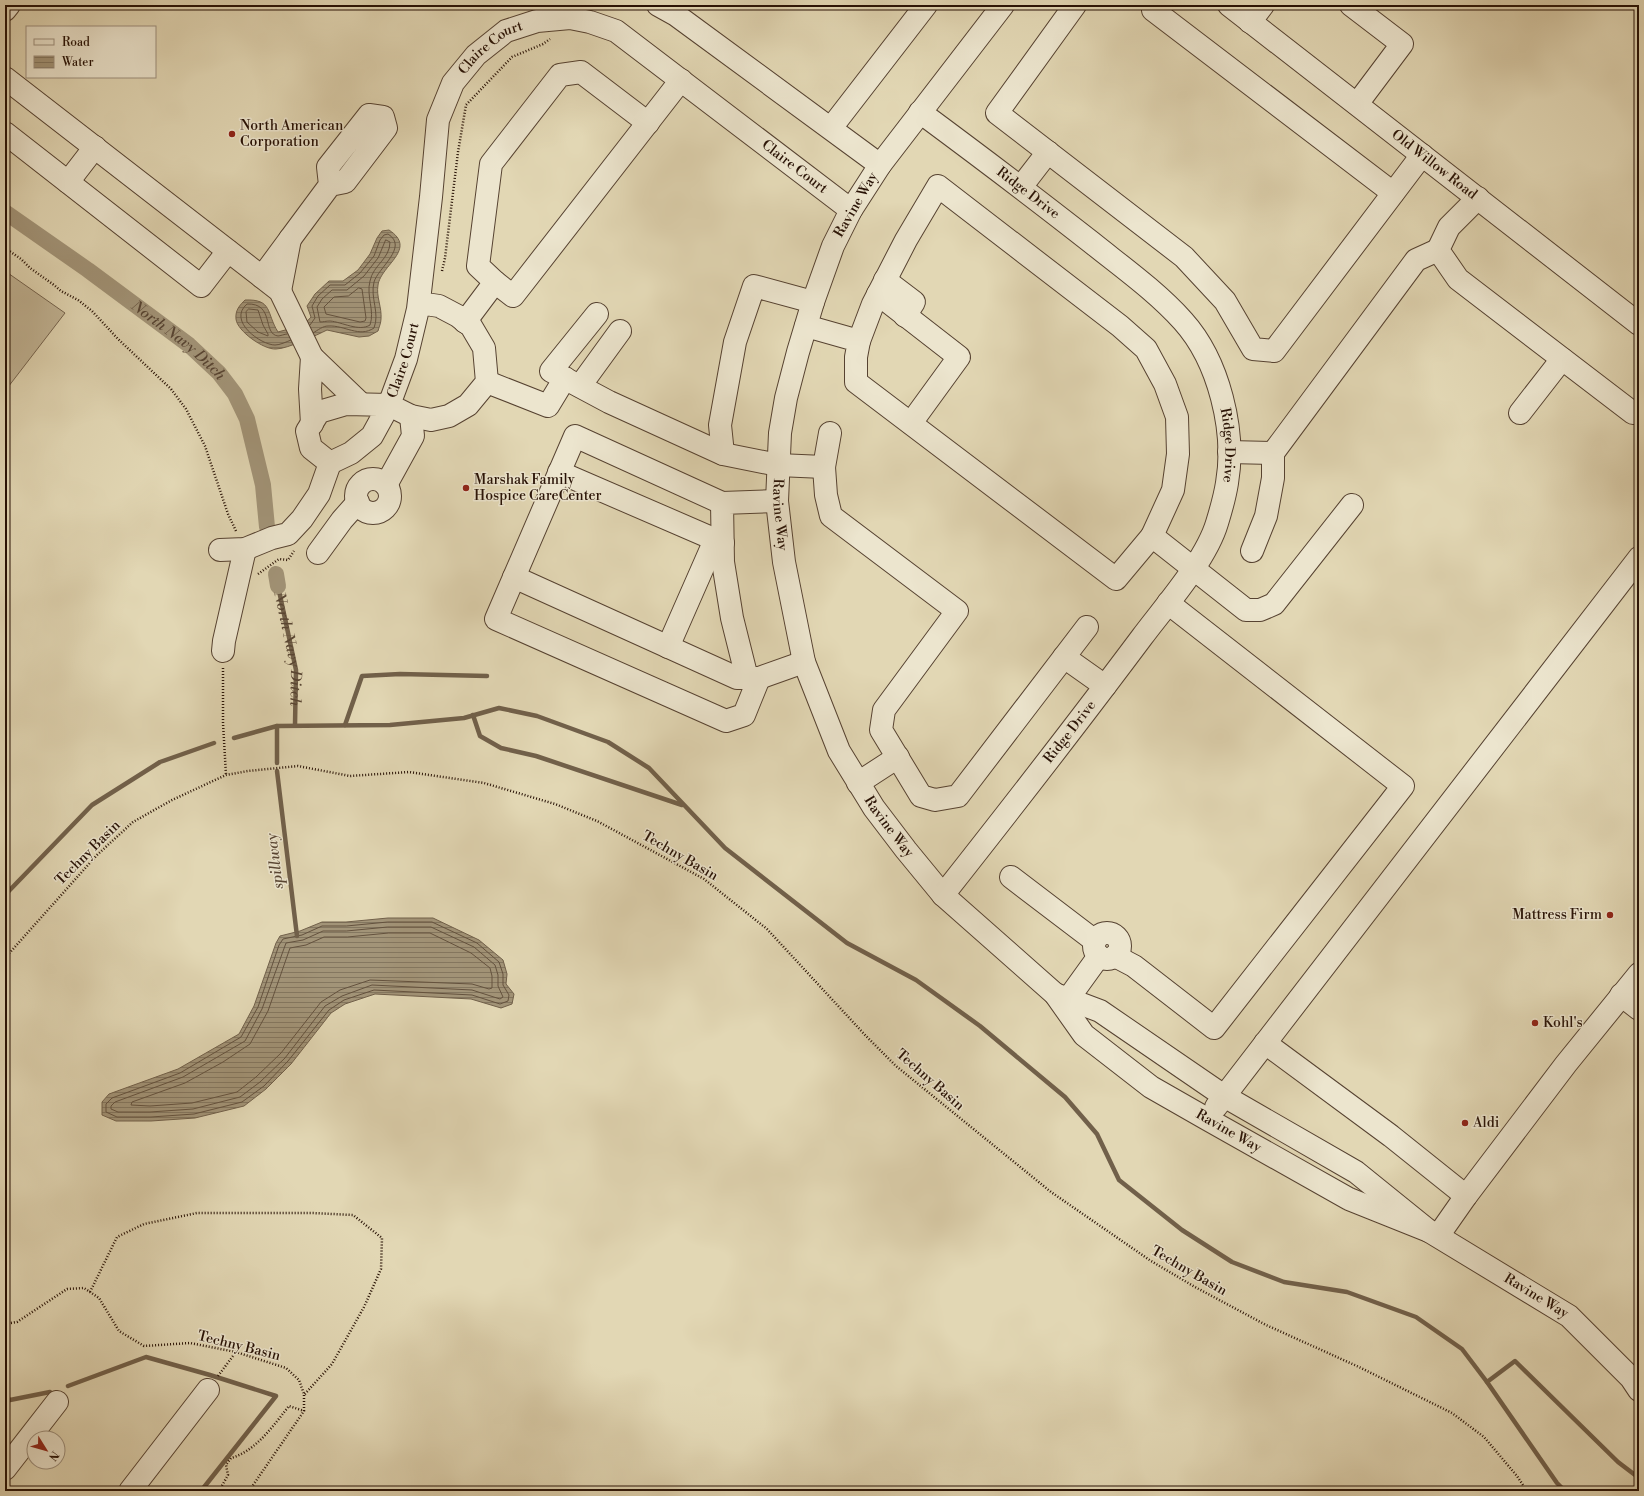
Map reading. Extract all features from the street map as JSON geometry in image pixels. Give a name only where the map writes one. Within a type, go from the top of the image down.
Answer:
[{"type":"street","points":[[5,10],[9,5]]},
{"type":"street","points":[[658,5],[676,15],[880,165]]},
{"type":"street","points":[[831,128],[926,5]]},
{"type":"street","name":"Ravine Way","points":[[1003,5],[880,165],[851,210],[833,246],[813,302],[786,398],[780,433],[777,501],[784,562],[804,662],[839,751],[874,808],[910,856],[943,896],[1061,996],[1084,1035],[1151,1087],[1207,1119],[1349,1199],[1433,1234]]},
{"type":"street","points":[[1075,5],[997,113],[1184,257],[1225,301],[1253,349],[1274,351],[1422,155]]},
{"type":"street","name":"Old Willow Road","points":[[1229,5],[1257,13],[1357,104],[1639,324]]},
{"type":"street","points":[[1351,5],[1402,44],[1357,104]]},
{"type":"street","points":[[1152,7],[1393,193]]},
{"type":"street","name":"Claire Court","points":[[330,463],[351,453],[372,436],[389,405],[406,359],[418,303],[431,197],[438,120],[453,83],[476,55],[506,32],[537,22],[570,18],[592,13],[851,210]]},
{"type":"street","points":[[648,123],[581,72],[560,74],[491,164],[478,266],[494,282],[513,296],[648,123],[681,80]]},
{"type":"street","points":[[5,78],[280,291],[312,356],[361,404]]},
{"type":"street","name":"Ridge Drive","points":[[920,112],[1021,187],[1152,290],[1185,322],[1210,360],[1224,401],[1229,452],[1227,483],[1217,525],[1206,548],[1168,603],[943,896]]},
{"type":"street","points":[[5,133],[201,286],[228,251]]},
{"type":"street","points":[[68,182],[94,147]]},
{"type":"street","points":[[1021,187],[1048,152]]},
{"type":"street","points":[[262,277],[330,185]]},
{"type":"street","points":[[938,186],[1120,326],[1146,349],[1165,384],[1177,417],[1178,454],[1173,490],[1152,536],[1116,579],[856,382],[856,357],[859,341],[881,287],[906,240],[938,186]]},
{"type":"street","points":[[1252,551],[1266,516],[1273,478],[1273,453],[1416,260],[1438,250],[1449,227],[1478,198]]},
{"type":"street","points":[[280,291],[290,239]]},
{"type":"street","points":[[1438,250],[1458,279],[1633,413],[1639,413]]},
{"type":"street","points":[[465,322],[494,282]]},
{"type":"street","points":[[723,454],[720,425],[734,350],[754,286],[813,302]]},
{"type":"street","points":[[881,287],[914,302],[905,316],[958,357],[911,424]]},
{"type":"street","points":[[389,405],[411,416],[431,420],[449,416],[468,405],[487,382],[484,348],[471,326],[439,306],[418,303]]},
{"type":"street","points":[[597,314],[551,371],[609,402],[723,454],[778,465],[824,467]]},
{"type":"street","points":[[806,326],[859,341]]},
{"type":"street","points":[[487,382],[548,406],[573,382],[620,331]]},
{"type":"street","points":[[220,550],[245,549],[272,538],[288,534],[302,520],[318,494],[330,463],[311,448],[307,431],[312,424],[310,389],[312,356]]},
{"type":"street","points":[[1520,413],[1562,359]]},
{"type":"street","name":"Claire Court","points":[[312,424],[319,412],[346,404],[389,405]]},
{"type":"street","points":[[386,485],[413,436],[411,416]]},
{"type":"street","points":[[830,433],[824,467],[826,495],[831,516],[957,611],[884,710],[881,730],[921,796],[935,800],[958,796],[1087,628]]},
{"type":"street","points":[[722,504],[719,541],[732,618],[753,678],[744,715],[726,721],[496,619],[575,436],[722,504],[777,501]]},
{"type":"street","points":[[1229,452],[1273,453]]},
{"type":"street","points":[[351,453],[364,482]]},
{"type":"street","points":[[559,472],[719,541]]},
{"type":"street","points":[[376,480],[386,485],[390,496],[386,507],[382,511],[376,513],[365,511],[358,502],[357,491],[364,482],[376,480]]},
{"type":"street","points":[[318,553],[342,520],[358,502]]},
{"type":"street","points":[[1152,536],[1246,610],[1260,610],[1274,604],[1352,505]]},
{"type":"street","points":[[668,647],[719,541]]},
{"type":"street","points":[[223,651],[224,640],[245,549]]},
{"type":"street","points":[[1207,1119],[1639,558]]},
{"type":"street","points":[[514,577],[737,678],[753,678],[804,662]]},
{"type":"street","points":[[1011,877],[1103,951],[1134,966],[1214,1028],[1403,786],[1168,603]]},
{"type":"street","points":[[1064,657],[1105,686]]},
{"type":"street","points":[[858,783],[898,757]]},
{"type":"street","points":[[1061,996],[1103,951]]},
{"type":"street","points":[[1433,1234],[1466,1196],[1566,1064],[1639,974]]},
{"type":"street","points":[[1621,995],[1639,1009]]},
{"type":"street","name":"Ravine Way","points":[[1061,996],[1100,1011],[1224,1096],[1356,1172],[1433,1234],[1569,1316],[1636,1383]]},
{"type":"street","points":[[1265,1043],[1391,1136],[1466,1196]]},
{"type":"street","points":[[130,1491],[208,1390]]},
{"type":"street","points":[[5,1469],[57,1402]]},
{"type":"path","points":[[441,278],[446,258],[458,152],[466,105],[512,57],[543,44],[554,36]]},
{"type":"path","points":[[5,248],[17,256],[30,268],[54,284],[61,291],[78,300],[92,311],[118,339],[171,389],[186,409],[205,446],[228,514],[245,549]]},
{"type":"path","points":[[223,651],[223,723],[226,775]]},
{"type":"path","name":"Techny Basin","points":[[5,958],[97,854],[133,822],[172,800],[226,775],[248,770],[298,766],[350,776],[409,772],[484,783],[555,804],[597,821],[704,879],[768,929],[865,1035],[896,1066],[1051,1192],[1151,1261],[1195,1287],[1266,1325],[1359,1367],[1452,1413],[1484,1437],[1517,1476],[1527,1491]]},
{"type":"path","points":[[5,1324],[17,1322],[67,1289],[84,1288],[90,1292],[117,1238],[144,1224],[197,1213],[313,1213],[353,1215],[382,1238],[381,1269],[364,1307],[332,1364],[304,1395]]},
{"type":"path","name":"Techny Basin","points":[[90,1292],[99,1298],[119,1331],[144,1346],[190,1343],[236,1352],[286,1368],[299,1380],[304,1395],[304,1410]]},
{"type":"path","points":[[208,1390],[236,1352]]},
{"type":"path","points":[[219,1491],[228,1475],[226,1465],[231,1458],[239,1456],[258,1442],[289,1406],[304,1410],[249,1491]]},
{"type":"shaded area","points":[[5,271],[65,313],[5,391]]},
{"type":"water","points":[[389,230],[397,237],[400,244],[396,257],[385,271],[378,285],[381,322],[378,331],[369,336],[359,337],[327,330],[294,344],[276,349],[258,343],[241,329],[236,316],[237,310],[245,300],[254,300],[265,305],[268,308],[278,332],[305,323],[311,317],[307,306],[315,294],[329,281],[343,281],[358,270],[370,254],[382,231]]},
{"type":"water","points":[[388,918],[433,918],[479,940],[503,960],[507,974],[506,984],[514,994],[512,1004],[501,1008],[471,999],[375,994],[345,1004],[331,1013],[291,1064],[266,1089],[244,1106],[195,1118],[151,1121],[116,1121],[102,1115],[102,1102],[109,1094],[178,1069],[239,1034],[254,1006],[276,943],[280,936],[300,931],[322,922],[346,922]]},
{"type":"waterway","name":"North Navy Ditch","points":[[5,212],[88,270],[189,345],[219,373],[235,394],[247,419],[263,485],[267,527]]},
{"type":"waterway","name":"North Navy Ditch","points":[[276,574],[278,586]]},
{"type":"waterway","name":"North Navy Ditch","points":[[278,586],[296,670],[295,725]]},
{"type":"waterway","points":[[345,725],[362,676],[400,674],[487,676]]},
{"type":"waterway","points":[[234,738],[277,726],[390,725],[464,718],[499,708],[537,716],[608,742],[649,768],[725,848],[847,943],[916,980],[980,1026],[1065,1097],[1097,1134],[1119,1180],[1182,1230],[1232,1262],[1284,1282],[1347,1292],[1416,1317],[1462,1349],[1487,1382],[1557,1483],[1565,1491]]},
{"type":"waterway","points":[[473,715],[480,736],[501,748],[536,756],[682,805]]},
{"type":"waterway","points":[[277,726],[277,763]]},
{"type":"waterway","points":[[5,895],[92,805],[160,762],[214,743]]},
{"type":"waterway","name":"spillway","points":[[277,771],[297,936]]},
{"type":"waterway","points":[[68,1386],[146,1357],[276,1396],[201,1491]]},
{"type":"waterway","points":[[1487,1382],[1515,1361],[1618,1462],[1639,1478]]},
{"type":"waterway","points":[[5,1397],[10,1400],[50,1392]]},
{"type":"place","name":"North American Corporation","points":[[232,134]]},
{"type":"place","name":"Marshak Family Hospice CareCenter","points":[[466,488]]},
{"type":"place","name":"Mattress Firm","points":[[1610,915]]},
{"type":"place","name":"Kohl's","points":[[1535,1023]]},
{"type":"place","name":"Aldi","points":[[1465,1123]]}]
